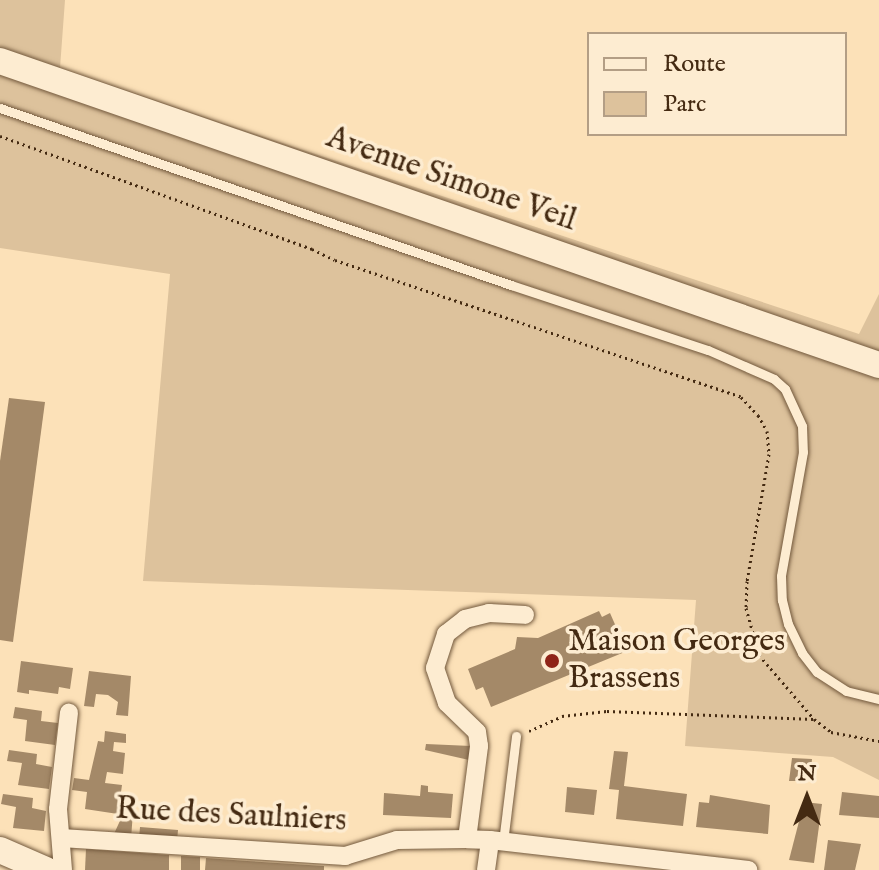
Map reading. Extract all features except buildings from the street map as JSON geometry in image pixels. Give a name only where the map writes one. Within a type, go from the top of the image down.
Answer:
[{"type":"main road","name":"Avenue Simone Veil","points":[[0,61],[879,365]]},
{"type":"main road","points":[[0,850],[46,870]]},
{"type":"street","points":[[467,839],[479,746],[477,732],[447,703],[438,687],[435,668],[439,648],[446,634],[465,619],[489,613],[525,615]]},
{"type":"street","points":[[63,870],[58,809],[69,713]]},
{"type":"street","name":"Rue des Saulniers","points":[[61,838],[345,856],[397,840],[467,839],[681,866],[748,870]]},
{"type":"street","points":[[486,870],[496,841]]},
{"type":"lane","points":[[0,108],[708,350],[774,379],[785,389],[802,426],[803,452],[781,576],[782,600],[788,624],[802,653],[817,672],[846,691],[879,699]]},
{"type":"lane","points":[[496,841],[516,736]]},
{"type":"path","points":[[0,136],[312,249],[350,266],[741,397],[758,415],[767,431],[769,454],[747,581],[750,628],[759,655],[814,719],[831,732],[879,741]]},
{"type":"path","points":[[516,736],[562,716],[607,711],[814,719]]},
{"type":"green space","points":[[0,0],[65,0],[60,68],[300,149],[859,334],[879,294],[879,780],[833,757],[685,746],[696,600],[143,581],[170,274],[0,248]]},
{"type":"place","name":"Maison Georges Brassens","points":[[552,661]]}]
